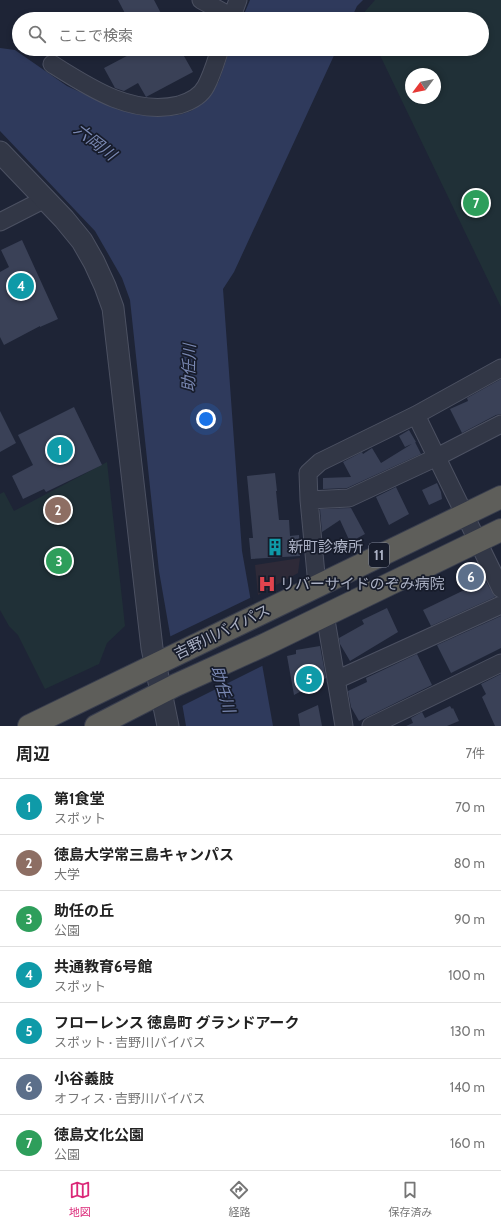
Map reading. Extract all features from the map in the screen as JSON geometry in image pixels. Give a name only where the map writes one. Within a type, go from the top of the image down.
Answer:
[{"type":"highway","name":"吉野川バイパス","points":[[29,726],[501,497]]},
{"type":"highway","name":"吉野川バイパス","points":[[96,726],[169,689],[264,645],[325,614],[501,530]]},
{"type":"street","points":[[201,0],[222,12]]},
{"type":"street","points":[[234,12],[238,0]]},
{"type":"street","points":[[52,64],[82,83],[117,100],[131,105],[156,108],[182,104],[198,95],[206,86],[217,56]]},
{"type":"street","points":[[0,152],[64,219],[82,241],[94,262],[113,308],[152,648],[163,660],[169,689],[168,726]]},
{"type":"street","points":[[0,222],[45,199]]},
{"type":"street","points":[[317,586],[308,473],[320,462],[416,414],[501,368]]},
{"type":"street","points":[[416,414],[501,589]]},
{"type":"street","points":[[309,500],[350,498],[437,457],[501,424]]},
{"type":"street","points":[[336,680],[501,605]]},
{"type":"street","points":[[325,614],[344,726]]},
{"type":"street","points":[[371,726],[501,663]]},
{"type":"shaded area","points":[[375,0],[501,0],[501,307],[380,56],[489,56],[489,12],[364,12]]},
{"type":"shaded area","points":[[107,462],[125,626],[107,643],[99,664],[45,689],[18,635],[9,626],[0,610],[0,494],[4,492],[14,511]]},
{"type":"shaded area","name":"リバーサイドのぞみ病院","points":[[300,558],[298,573],[258,595],[255,565]]},
{"type":"water","points":[[250,0],[363,0],[357,6],[354,12],[245,12]]},
{"type":"water","points":[[0,48],[12,50],[12,56],[24,56],[67,86],[119,110],[150,116],[179,115],[191,111],[202,104],[211,95],[219,81],[228,56],[334,56],[234,272],[223,289],[242,551],[273,726],[186,726],[159,571],[130,300],[122,278],[95,231],[0,131]]},
{"type":"pier","points":[[252,597],[264,665],[180,707],[169,637]]},
{"type":"building","points":[[118,0],[154,0],[160,12],[124,12]]},
{"type":"building","points":[[127,56],[184,56],[193,72],[146,97],[138,83],[124,91],[115,88],[104,68]]},
{"type":"building","points":[[22,240],[58,319],[40,326],[4,345],[0,337],[0,272],[9,267],[1,250]]},
{"type":"building","points":[[501,379],[501,414],[496,415],[462,433],[450,409],[468,401],[467,398]]},
{"type":"building","points":[[74,407],[102,465],[46,492],[44,489],[23,499],[12,476],[33,465],[18,435]]},
{"type":"building","points":[[0,411],[16,443],[0,452]]},
{"type":"building","points":[[409,430],[416,442],[405,447],[399,436]]},
{"type":"building","points":[[415,442],[421,454],[347,488],[323,489],[323,478],[351,477],[343,462],[362,452],[363,454],[372,448],[381,463]]},
{"type":"building","points":[[275,473],[279,520],[289,520],[290,536],[299,535],[300,556],[251,559],[249,538],[253,538],[247,476]]},
{"type":"building","points":[[437,483],[442,499],[429,505],[422,490]]},
{"type":"building","points":[[396,487],[409,514],[389,525],[376,497]]},
{"type":"building","points":[[351,508],[365,534],[350,542],[340,520],[322,532],[320,509]]},
{"type":"building","points":[[485,580],[495,597],[431,626],[423,610]]},
{"type":"building","points":[[387,608],[398,632],[350,661],[340,644],[339,638],[364,624],[362,620]]},
{"type":"building","points":[[501,616],[501,648],[451,673],[437,645]]},
{"type":"building","points":[[320,646],[326,678],[294,695],[287,656],[296,654],[296,650]]},
{"type":"building","points":[[417,654],[432,685],[359,721],[351,707],[348,691],[367,682],[366,678]]},
{"type":"building","points":[[501,674],[501,726],[495,726],[482,697],[486,694],[481,684]]},
{"type":"building","points":[[318,705],[322,726],[300,726],[298,714]]},
{"type":"building","points":[[450,706],[452,709],[453,708],[459,721],[447,726],[406,726],[413,723],[411,718],[422,712],[425,718]]},
{"type":"place","name":"徳島文化公園","points":[[476,203]]},
{"type":"place","name":"共通教育6号館","points":[[21,286]]},
{"type":"place","name":"第1食堂","points":[[60,450]]},
{"type":"place","name":"徳島大学常三島キャンパス","points":[[58,510]]},
{"type":"place","name":"新町診療所","points":[[275,547]]},
{"type":"place","name":"助任の丘","points":[[59,561]]},
{"type":"place","name":"小谷義肢","points":[[471,577]]},
{"type":"place","name":"リバーサイドのぞみ病院","points":[[267,584]]},
{"type":"place","name":"フローレンス 徳島町 グランドアーク","points":[[309,679]]},
{"type":"water label","name":"六岡川","points":[[95,142]]},
{"type":"water label","name":"助任川","points":[[189,368]]},
{"type":"water label","name":"助任川","points":[[223,689]]}]
